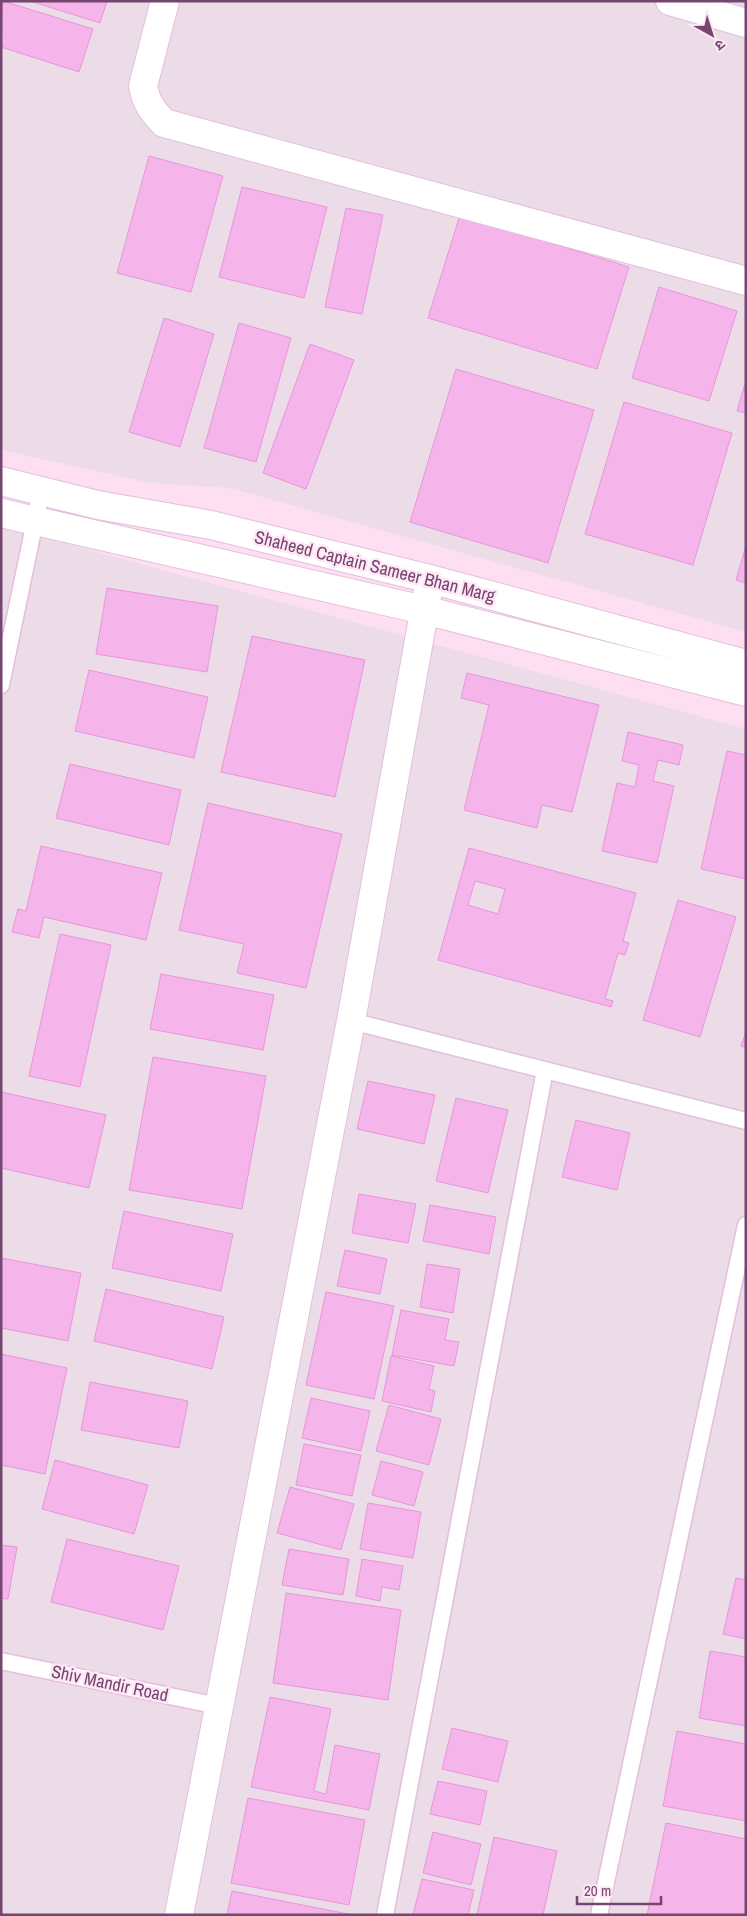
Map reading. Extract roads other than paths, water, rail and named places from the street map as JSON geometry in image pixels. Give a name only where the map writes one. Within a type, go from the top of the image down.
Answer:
[{"type":"street","points":[[165,1],[143,86],[152,112],[164,123],[746,281]]},
{"type":"street","points":[[670,1],[746,23]]},
{"type":"street","name":"Shaheed Captain Sameer Bhan Marg","points":[[1,481],[98,505],[211,525],[430,579],[746,664]]},
{"type":"street","name":"Shaheed Captain Sameer Bhan Marg","points":[[1,513],[424,610],[746,692]]},
{"type":"street","points":[[179,1915],[351,1021],[430,579]]},
{"type":"lane","points":[[1,685],[41,492]]},
{"type":"lane","points":[[351,1021],[746,1121]]},
{"type":"lane","points":[[385,1915],[545,1070]]},
{"type":"lane","points":[[599,1915],[746,1225]]},
{"type":"lane","name":"Shiv Mandir Road","points":[[1,1660],[218,1706]]}]
